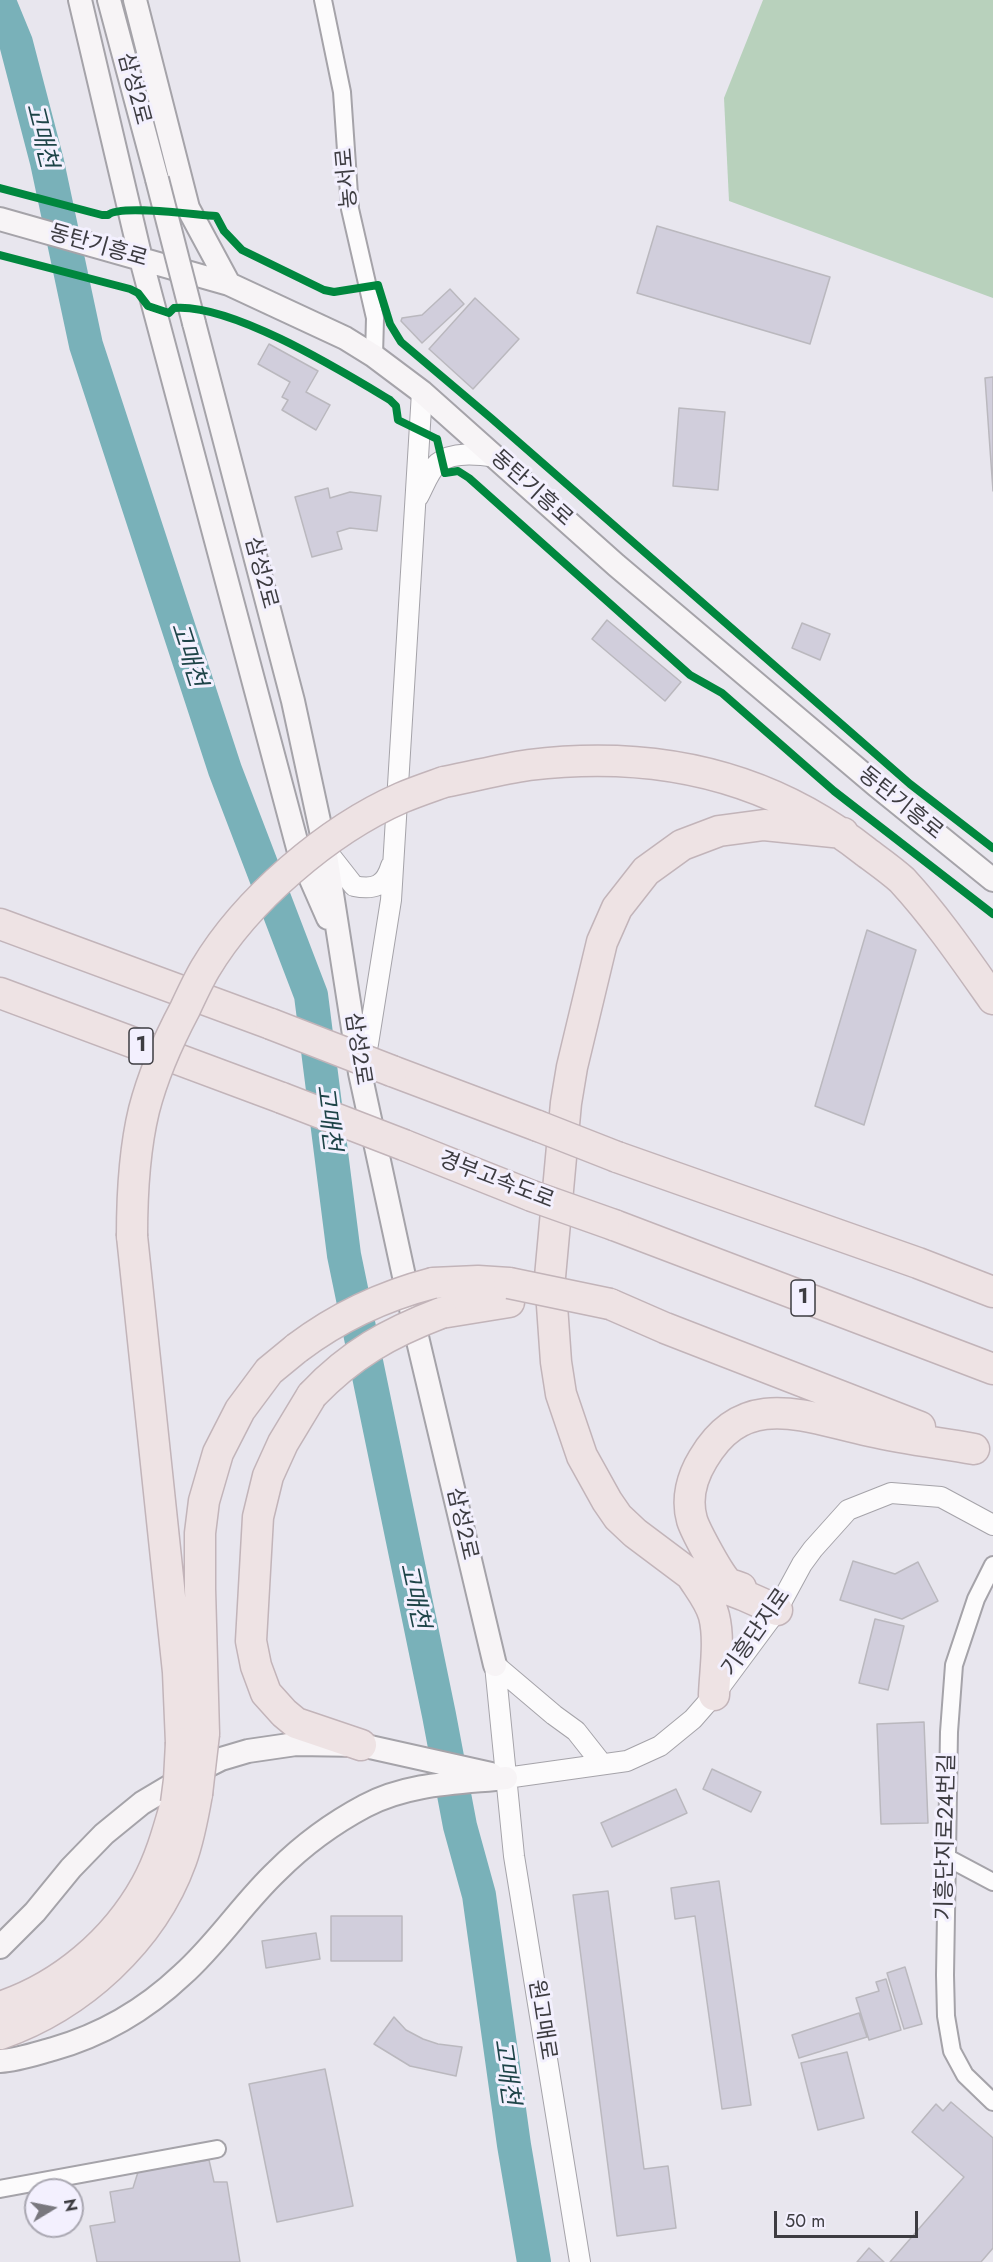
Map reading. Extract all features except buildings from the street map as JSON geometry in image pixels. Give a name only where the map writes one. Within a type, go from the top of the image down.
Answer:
[{"type":"highway","points":[[193,1738],[178,1672],[132,1236],[135,1157],[144,1110],[157,1069],[205,968],[238,922],[278,882],[335,837],[380,808],[444,782],[528,765],[630,762],[674,767],[744,783],[802,809],[843,833],[900,879],[947,933],[993,980]]},
{"type":"highway","points":[[777,1610],[743,1594],[691,1575],[635,1533],[607,1501],[582,1456],[561,1394],[549,1288],[566,1103],[572,1067],[602,942],[617,908],[646,871],[682,845],[719,831],[764,825],[843,833]]},
{"type":"highway","points":[[0,924],[271,1024],[617,1157],[918,1263],[993,1292]]},
{"type":"highway","points":[[947,933],[993,999]]},
{"type":"highway","name":"경부고속도로","points":[[0,993],[993,1369]]},
{"type":"highway","points":[[0,2034],[52,2011],[84,1989],[139,1936],[160,1904],[180,1863],[191,1830],[187,1798],[193,1738],[200,1589],[200,1533],[204,1501],[218,1453],[240,1410],[269,1371],[331,1324],[389,1296],[434,1283],[478,1281],[509,1293],[609,1310],[665,1328],[984,1451]]},
{"type":"highway","points":[[361,1744],[296,1723],[266,1693],[256,1666],[251,1641],[258,1517],[268,1476],[283,1443],[312,1395],[348,1361],[413,1324],[441,1313],[509,1293]]},
{"type":"highway","points":[[777,1610],[754,1594],[726,1582],[696,1533],[690,1513],[690,1492],[699,1465],[713,1442],[726,1430],[755,1416],[789,1413],[820,1418],[869,1431],[984,1451]]},
{"type":"highway","points":[[691,1575],[707,1599],[716,1626],[714,1695]]},
{"type":"highway","points":[[0,2007],[60,1977],[87,1958],[120,1923],[136,1901],[156,1865],[187,1798]]},
{"type":"main road","points":[[80,0],[141,259],[299,852],[342,950]]},
{"type":"main road","name":"삼성2로","points":[[109,0],[293,701],[325,849],[360,1073],[418,1341],[495,1665]]},
{"type":"main road","points":[[135,0],[188,208],[230,284]]},
{"type":"main road","name":"동탄기흥로","points":[[10,222],[230,284],[345,338],[374,356],[422,392],[616,565],[869,780],[993,880]]},
{"type":"main road","points":[[0,1947],[36,1912],[71,1868],[104,1834],[142,1803],[221,1759],[248,1751],[296,1744],[361,1744],[391,1751],[439,1773],[506,1778]]},
{"type":"main road","points":[[391,1751],[400,1762],[402,1769],[402,1778],[396,1792]]},
{"type":"main road","points":[[0,2061],[13,2060],[68,2045],[109,2029],[182,1976],[276,1871],[308,1844],[365,1806],[439,1773]]},
{"type":"street","name":"농서로","points":[[323,0],[342,92],[350,209],[375,318],[374,356]]},
{"type":"street","points":[[360,1073],[368,1044],[391,900],[422,392]]},
{"type":"street","points":[[415,501],[439,462],[458,456],[476,454],[495,457]]},
{"type":"street","points":[[325,849],[354,886],[368,889],[379,886],[388,877],[394,855]]},
{"type":"street","name":"기흥단지로","points":[[506,1778],[627,1761],[660,1746],[693,1719],[714,1695],[777,1610],[802,1564],[848,1510],[891,1493],[941,1497],[993,1524]]},
{"type":"street","name":"기흥단지로24번길","points":[[993,1565],[976,1599],[954,1665],[949,1732],[945,1975],[946,2016],[952,2051],[965,2075],[993,2102]]},
{"type":"street","points":[[495,1665],[576,1731],[602,1764]]},
{"type":"street","name":"삼성2로","points":[[495,1665],[506,1778]]},
{"type":"street","name":"원고매로","points":[[506,1778],[514,1856],[580,2262]]},
{"type":"street","points":[[946,1857],[993,1882]]},
{"type":"street","points":[[0,2189],[217,2149]]},
{"type":"green space","points":[[763,0],[993,0],[993,298],[729,201],[724,98]]},
{"type":"waterway","name":"고매천","points":[[0,4],[16,43],[47,162],[86,345],[225,770],[311,995],[344,1255],[460,1826],[479,1895],[514,2145],[534,2262]]},
{"type":"cycle path","points":[[0,188],[102,215],[127,210],[142,210],[216,216],[224,231],[242,250],[324,290],[334,292],[378,285],[390,324],[401,342],[910,784],[993,848]]},
{"type":"cycle path","points":[[0,255],[130,289],[138,293],[148,306],[169,313],[174,308],[198,309],[254,327],[315,356],[390,400],[396,406],[398,420],[437,439]]},
{"type":"cycle path","points":[[437,439],[445,473],[458,471],[469,478],[690,675],[722,693],[834,791],[993,914]]}]
